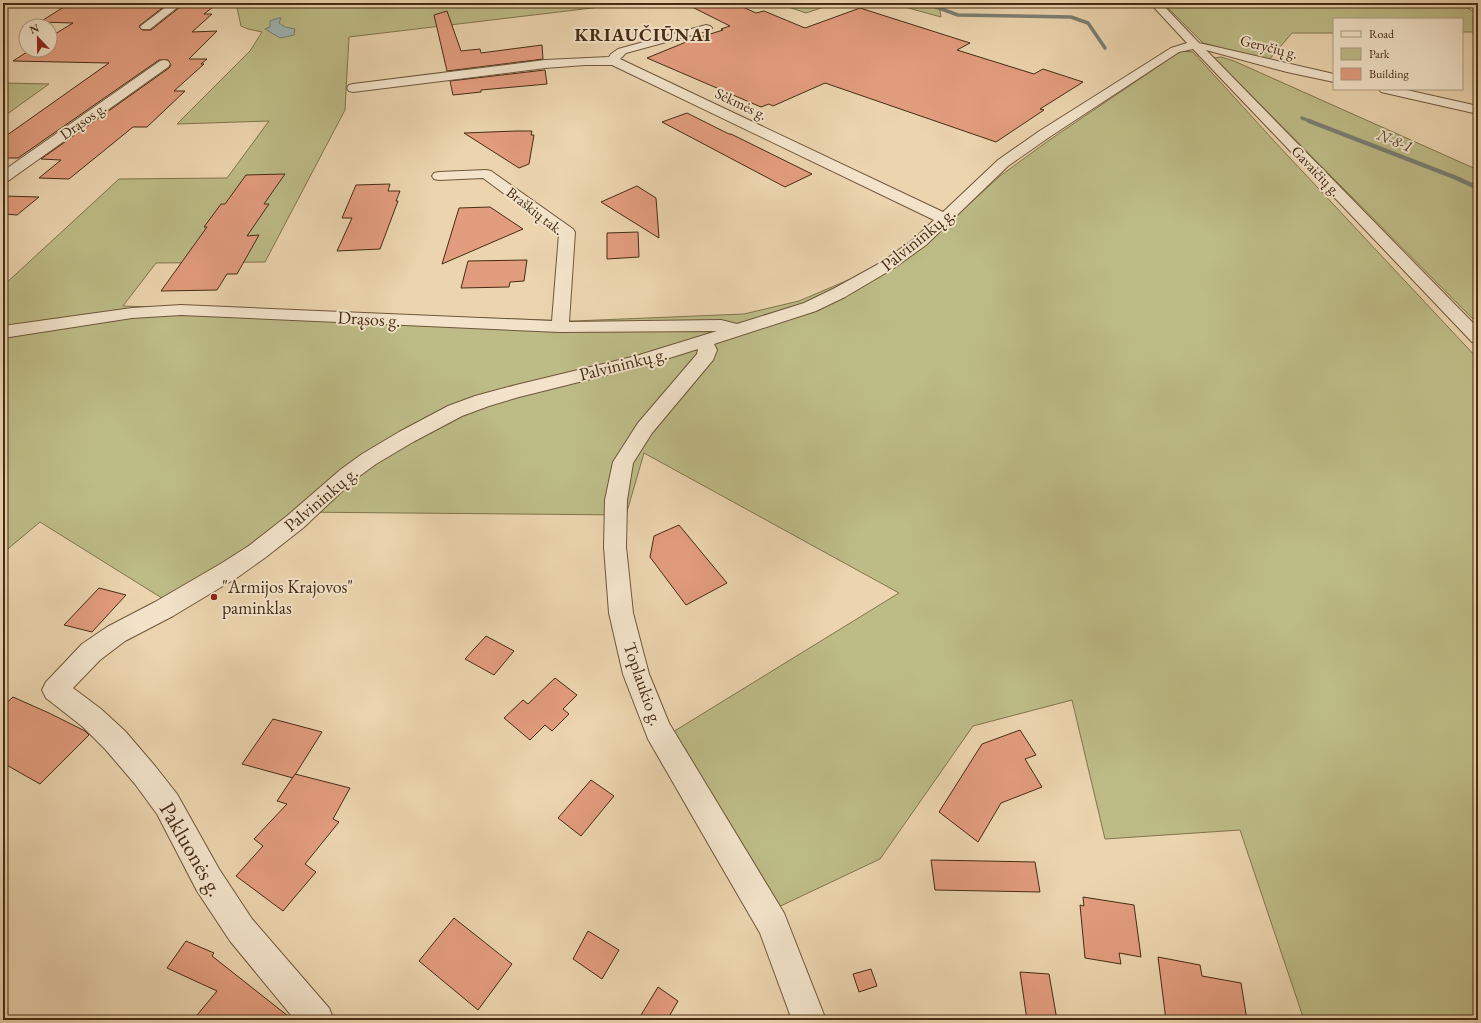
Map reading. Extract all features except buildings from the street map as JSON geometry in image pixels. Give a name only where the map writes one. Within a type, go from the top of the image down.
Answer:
[{"type":"street","points":[[146,28],[178,3]]},
{"type":"street","name":"Gavaičių g.","points":[[1155,3],[1478,338]]},
{"type":"street","points":[[353,88],[545,64],[585,61],[614,61],[615,56],[622,51],[706,28]]},
{"type":"street","name":"Geryčių g.","points":[[1196,46],[1211,48],[1287,68],[1333,78]]},
{"type":"street","name":"Palvininkų g.","points":[[55,690],[91,652],[116,634],[164,609],[230,570],[258,551],[295,522],[347,475],[369,459],[406,437],[455,411],[482,401],[523,389],[640,361],[704,342],[810,307],[863,281],[920,242],[1003,164],[1043,135],[1132,79],[1174,50],[1182,47],[1196,46]]},
{"type":"street","name":"Sėkmės g.","points":[[614,61],[945,219]]},
{"type":"street","name":"Drąsos g.","points":[[3,178],[164,64]]},
{"type":"street","points":[[1389,90],[1478,110]]},
{"type":"street","name":"Braškių tak.","points":[[439,176],[486,174],[567,232],[560,327]]},
{"type":"street","name":"Drąsos g.","points":[[3,332],[132,313],[181,310],[560,327],[721,325],[729,327],[734,332]]},
{"type":"street","name":"Toplaukio g.","points":[[704,342],[708,350],[706,356],[645,428],[623,462],[616,500],[615,547],[621,613],[636,674],[658,730],[723,842],[774,924],[809,1020]]},
{"type":"street","name":"Pakluonės g.","points":[[55,690],[92,718],[115,740],[145,775],[167,804],[208,880],[241,930],[317,1020]]},
{"type":"green space","points":[[236,3],[634,3],[349,37],[345,110],[265,262],[156,263],[123,306],[574,321],[744,314],[799,301],[867,272],[945,226],[1000,176],[1048,141],[1181,51],[1193,52],[1478,359],[1478,1020],[1304,1020],[1240,830],[1105,839],[1072,700],[973,726],[880,859],[770,911],[668,735],[899,593],[644,453],[626,515],[295,512],[239,553],[165,600],[40,522],[3,553],[3,286],[119,179],[227,178],[269,121],[177,124],[250,51],[262,32],[241,26]]},
{"type":"green space","points":[[777,3],[836,3],[806,13]]},
{"type":"green space","points":[[890,3],[939,3],[941,17]]},
{"type":"green space","points":[[1163,3],[1458,3],[1478,14],[1478,32],[1463,32],[1463,18],[1333,18],[1333,33],[1292,33],[1268,61],[1203,43]]},
{"type":"green space","points":[[1221,57],[1234,61],[1478,170],[1478,324],[1214,58]]},
{"type":"green space","points":[[3,83],[49,84],[3,117]]},
{"type":"water","points":[[281,18],[279,23],[285,27],[295,29],[294,35],[280,38],[265,29],[270,27],[270,21]]},
{"type":"waterway","name":"N-8-1","points":[[925,3],[958,15],[1071,17],[1088,23],[1105,48]]},
{"type":"waterway","name":"N-8-1","points":[[1302,118],[1312,122]]},
{"type":"waterway","name":"N-8-1","points":[[1309,121],[1454,177],[1478,188]]},
{"type":"place","name":"\"Armijos Krajovos\" paminklas","points":[[214,597]]},
{"type":"district","name":"KRIAUČIŪNAI","points":[[643,35]]}]
